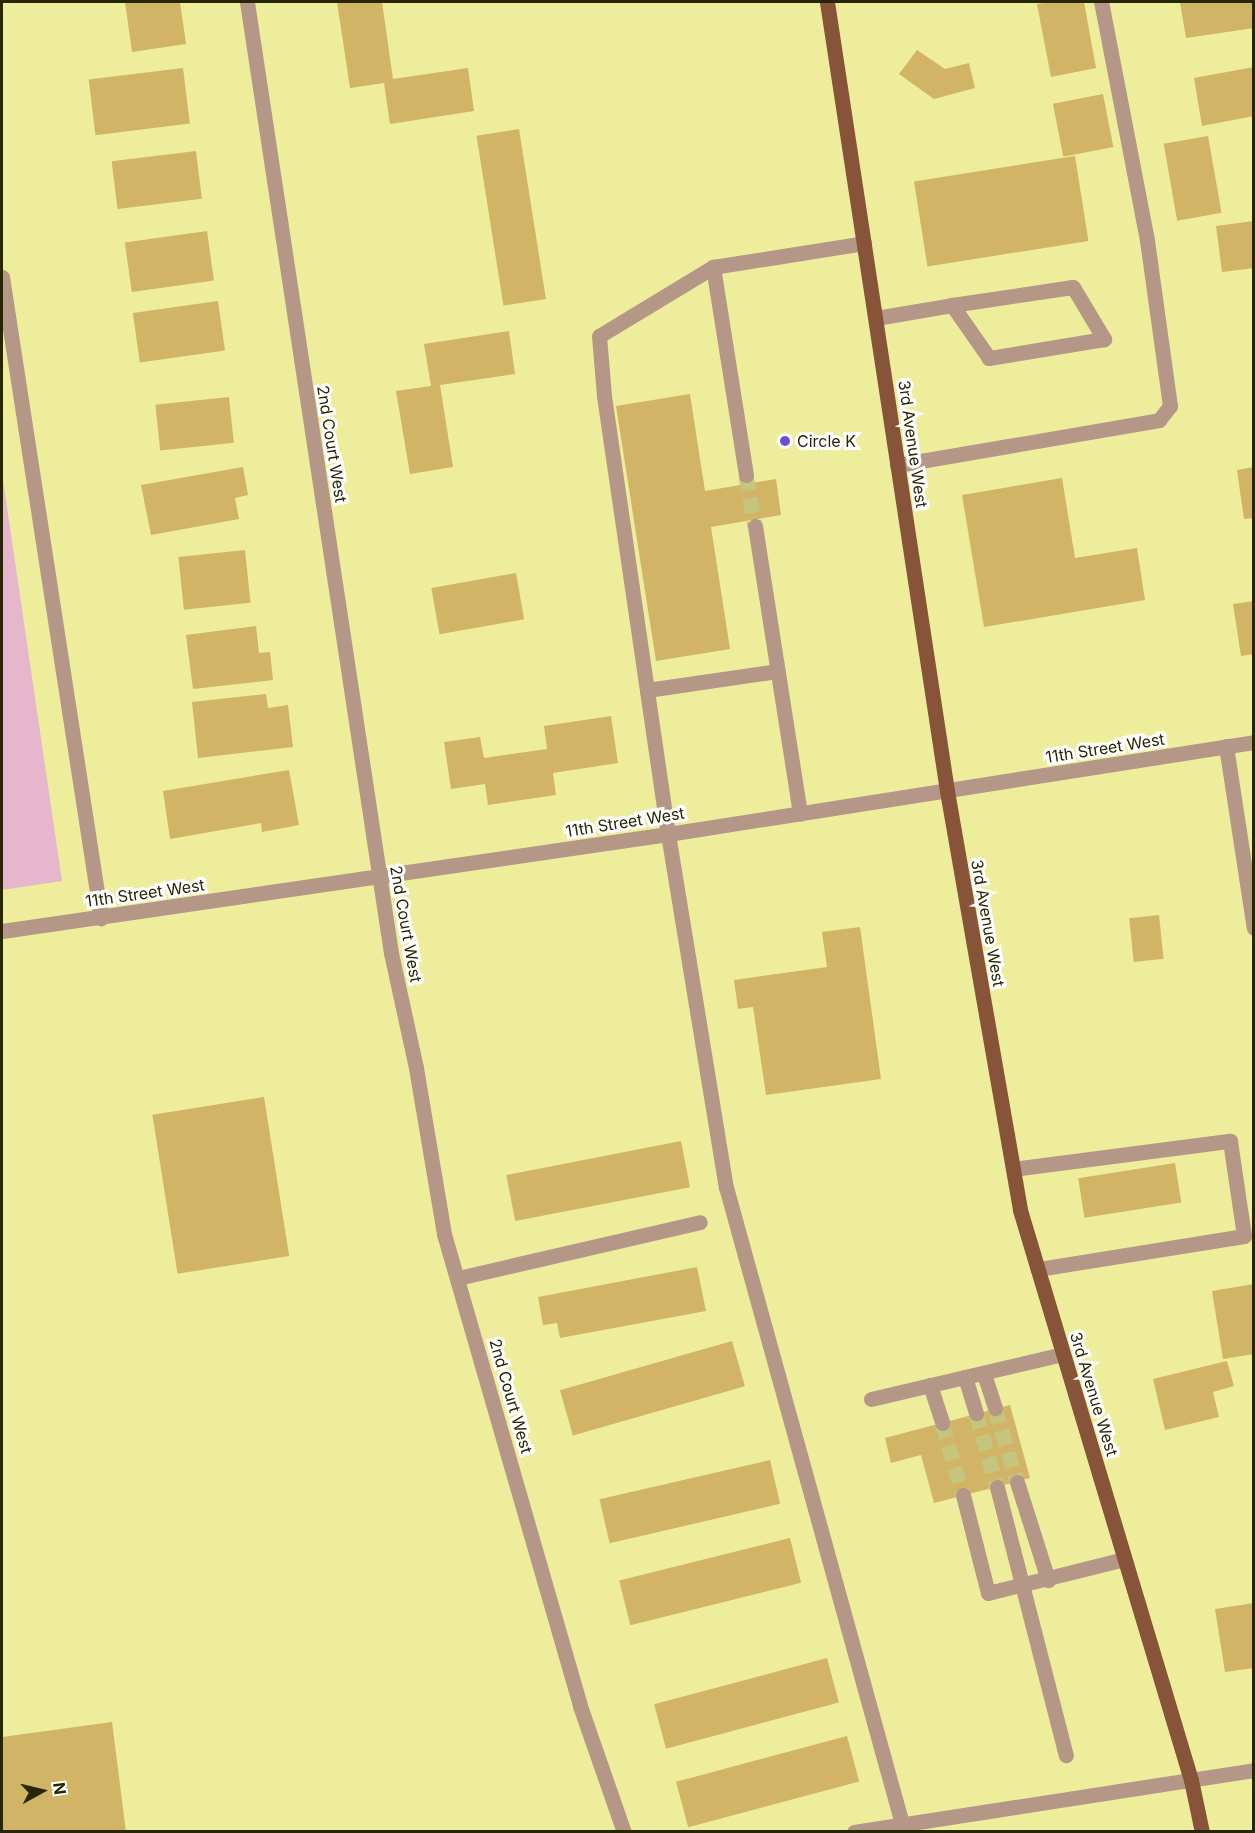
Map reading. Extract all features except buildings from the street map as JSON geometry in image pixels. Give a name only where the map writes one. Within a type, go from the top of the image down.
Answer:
[{"type":"main road","name":"3rd Avenue West","points":[[827,2],[947,791],[1020,1210],[1191,1780],[1202,1832]]},
{"type":"street","name":"2nd Court West","points":[[247,2],[391,953],[416,1068],[444,1234],[580,1706],[624,1832]]},
{"type":"street","points":[[897,465],[1159,420],[1170,406],[1147,240],[1101,2]]},
{"type":"street","points":[[864,243],[713,267],[599,336],[604,396],[668,834],[726,1187],[902,1824]]},
{"type":"street","points":[[713,267],[746,475]]},
{"type":"street","points":[[2,277],[101,918]]},
{"type":"street","points":[[876,318],[952,305],[1073,287],[1104,339],[989,358],[952,305]]},
{"type":"street","points":[[754,526],[800,814]]},
{"type":"street","points":[[647,690],[778,671]]},
{"type":"street","name":"11th Street West","points":[[2,931],[668,834],[1254,742]]},
{"type":"street","points":[[1226,746],[1254,928]]},
{"type":"street","points":[[1013,1169],[1230,1142],[1244,1236],[1038,1269]]},
{"type":"street","points":[[458,1278],[700,1222]]},
{"type":"street","points":[[871,1399],[1063,1354]]},
{"type":"street","points":[[984,1374],[995,1408]]},
{"type":"street","points":[[965,1377],[976,1413]]},
{"type":"street","points":[[930,1385],[942,1423]]},
{"type":"street","points":[[1017,1482],[1048,1580]]},
{"type":"street","points":[[997,1487],[1066,1755]]},
{"type":"street","points":[[963,1495],[988,1593],[1048,1580],[1124,1559]]},
{"type":"street","points":[[854,1832],[1254,1770]]},
{"type":"shaded area","points":[[2,473],[62,881],[2,890]]},
{"type":"tunnel","points":[[746,475],[755,526]]},
{"type":"tunnel","points":[[995,1408],[1017,1482]]},
{"type":"tunnel","points":[[976,1413],[997,1487]]},
{"type":"tunnel","points":[[942,1423],[963,1495]]},
{"type":"place","name":"Circle K","points":[[785,441]]}]
